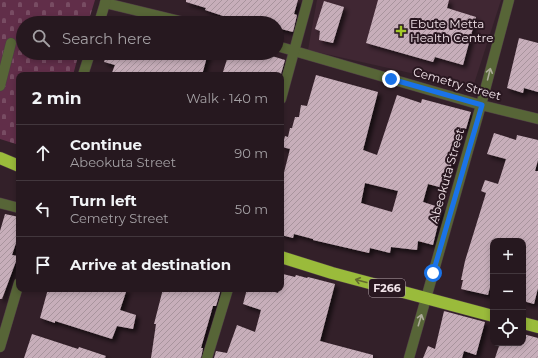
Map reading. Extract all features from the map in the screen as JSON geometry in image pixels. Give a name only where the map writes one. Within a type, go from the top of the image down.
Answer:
[{"type":"highway","points":[[0,158],[16,165]]},
{"type":"highway","name":"F266","points":[[284,258],[332,273],[490,315]]},
{"type":"highway","points":[[526,324],[538,327]]},
{"type":"street","points":[[284,88],[308,0]]},
{"type":"street","name":"Abeokuta Street","points":[[409,358],[482,105],[509,0]]},
{"type":"street","points":[[101,16],[105,1],[162,16]]},
{"type":"street","points":[[0,86],[11,43]]},
{"type":"street","name":"Cemetry Street","points":[[284,48],[482,105],[538,119]]},
{"type":"street","points":[[84,72],[88,60]]},
{"type":"street","points":[[0,203],[16,207]]},
{"type":"street","points":[[0,347],[4,314],[16,288]]},
{"type":"street","points":[[208,358],[227,292]]},
{"type":"shaded area","name":"Ebute Metta Health Centre","points":[[317,0],[501,0],[473,87],[308,50]]},
{"type":"green space","points":[[0,0],[95,0],[90,16],[16,16],[16,60],[77,60],[74,72],[16,72],[16,144],[0,139]]},
{"type":"building","points":[[186,0],[298,0],[294,14],[297,15],[293,32],[284,30],[284,16],[223,16],[205,10],[206,8],[186,2]]},
{"type":"building","points":[[378,0],[449,0],[447,8],[476,17],[463,65],[435,57],[433,62],[366,43]]},
{"type":"building","points":[[324,1],[344,7],[333,43],[319,40],[320,31],[315,29]]},
{"type":"building","points":[[519,38],[538,43],[538,92],[524,88],[523,93],[507,88]]},
{"type":"building","points":[[105,60],[206,60],[203,72],[112,72],[115,65],[104,62]]},
{"type":"building","points":[[227,60],[285,60],[282,72],[223,72]]},
{"type":"building","points":[[316,75],[378,92],[363,150],[377,155],[397,95],[421,103],[422,99],[471,112],[466,129],[461,128],[451,166],[443,188],[428,184],[423,202],[442,208],[433,245],[418,241],[417,250],[391,247],[390,253],[370,248],[369,253],[294,234],[293,238],[284,236],[284,172],[290,149],[284,148],[284,140],[285,136],[288,137],[295,117],[299,117],[301,105],[307,106]],"holes":[[[365,183],[398,191],[392,212],[361,203]]]},
{"type":"building","points":[[494,133],[516,140],[517,135],[538,140],[538,160],[535,171],[538,171],[538,288],[534,304],[526,302],[526,238],[490,238],[490,287],[488,295],[461,289],[463,280],[461,280],[465,261],[486,193],[481,191],[485,180],[498,184],[506,159],[487,154]]},
{"type":"building","points":[[5,214],[16,216],[16,243],[12,255],[16,256],[16,261],[2,299],[0,299],[0,231]]},
{"type":"building","points":[[284,274],[295,277],[296,275],[308,277],[335,284],[320,341],[373,355],[373,358],[214,358],[216,351],[227,353],[237,325],[255,332],[261,310],[243,304],[246,292],[284,292]]},
{"type":"building","points":[[47,292],[126,292],[120,310],[136,315],[133,329],[117,326],[112,339],[55,321],[55,323],[40,318]]},
{"type":"building","points":[[162,292],[220,292],[216,306],[213,306],[201,348],[203,348],[201,358],[151,358],[156,324],[154,324]]},
{"type":"building","points":[[444,311],[485,322],[476,355],[464,351],[462,358],[423,358],[428,346],[435,349]]},
{"type":"building","points":[[32,334],[78,349],[79,347],[106,356],[105,358],[24,358]]},
{"type":"building","points":[[526,335],[538,338],[538,358],[495,358],[499,346],[526,346]]},
{"type":"place","name":"Ebute Metta Health Centre","points":[[401,31]]},
{"type":"route","points":[[391,79],[482,105],[433,273]]}]
